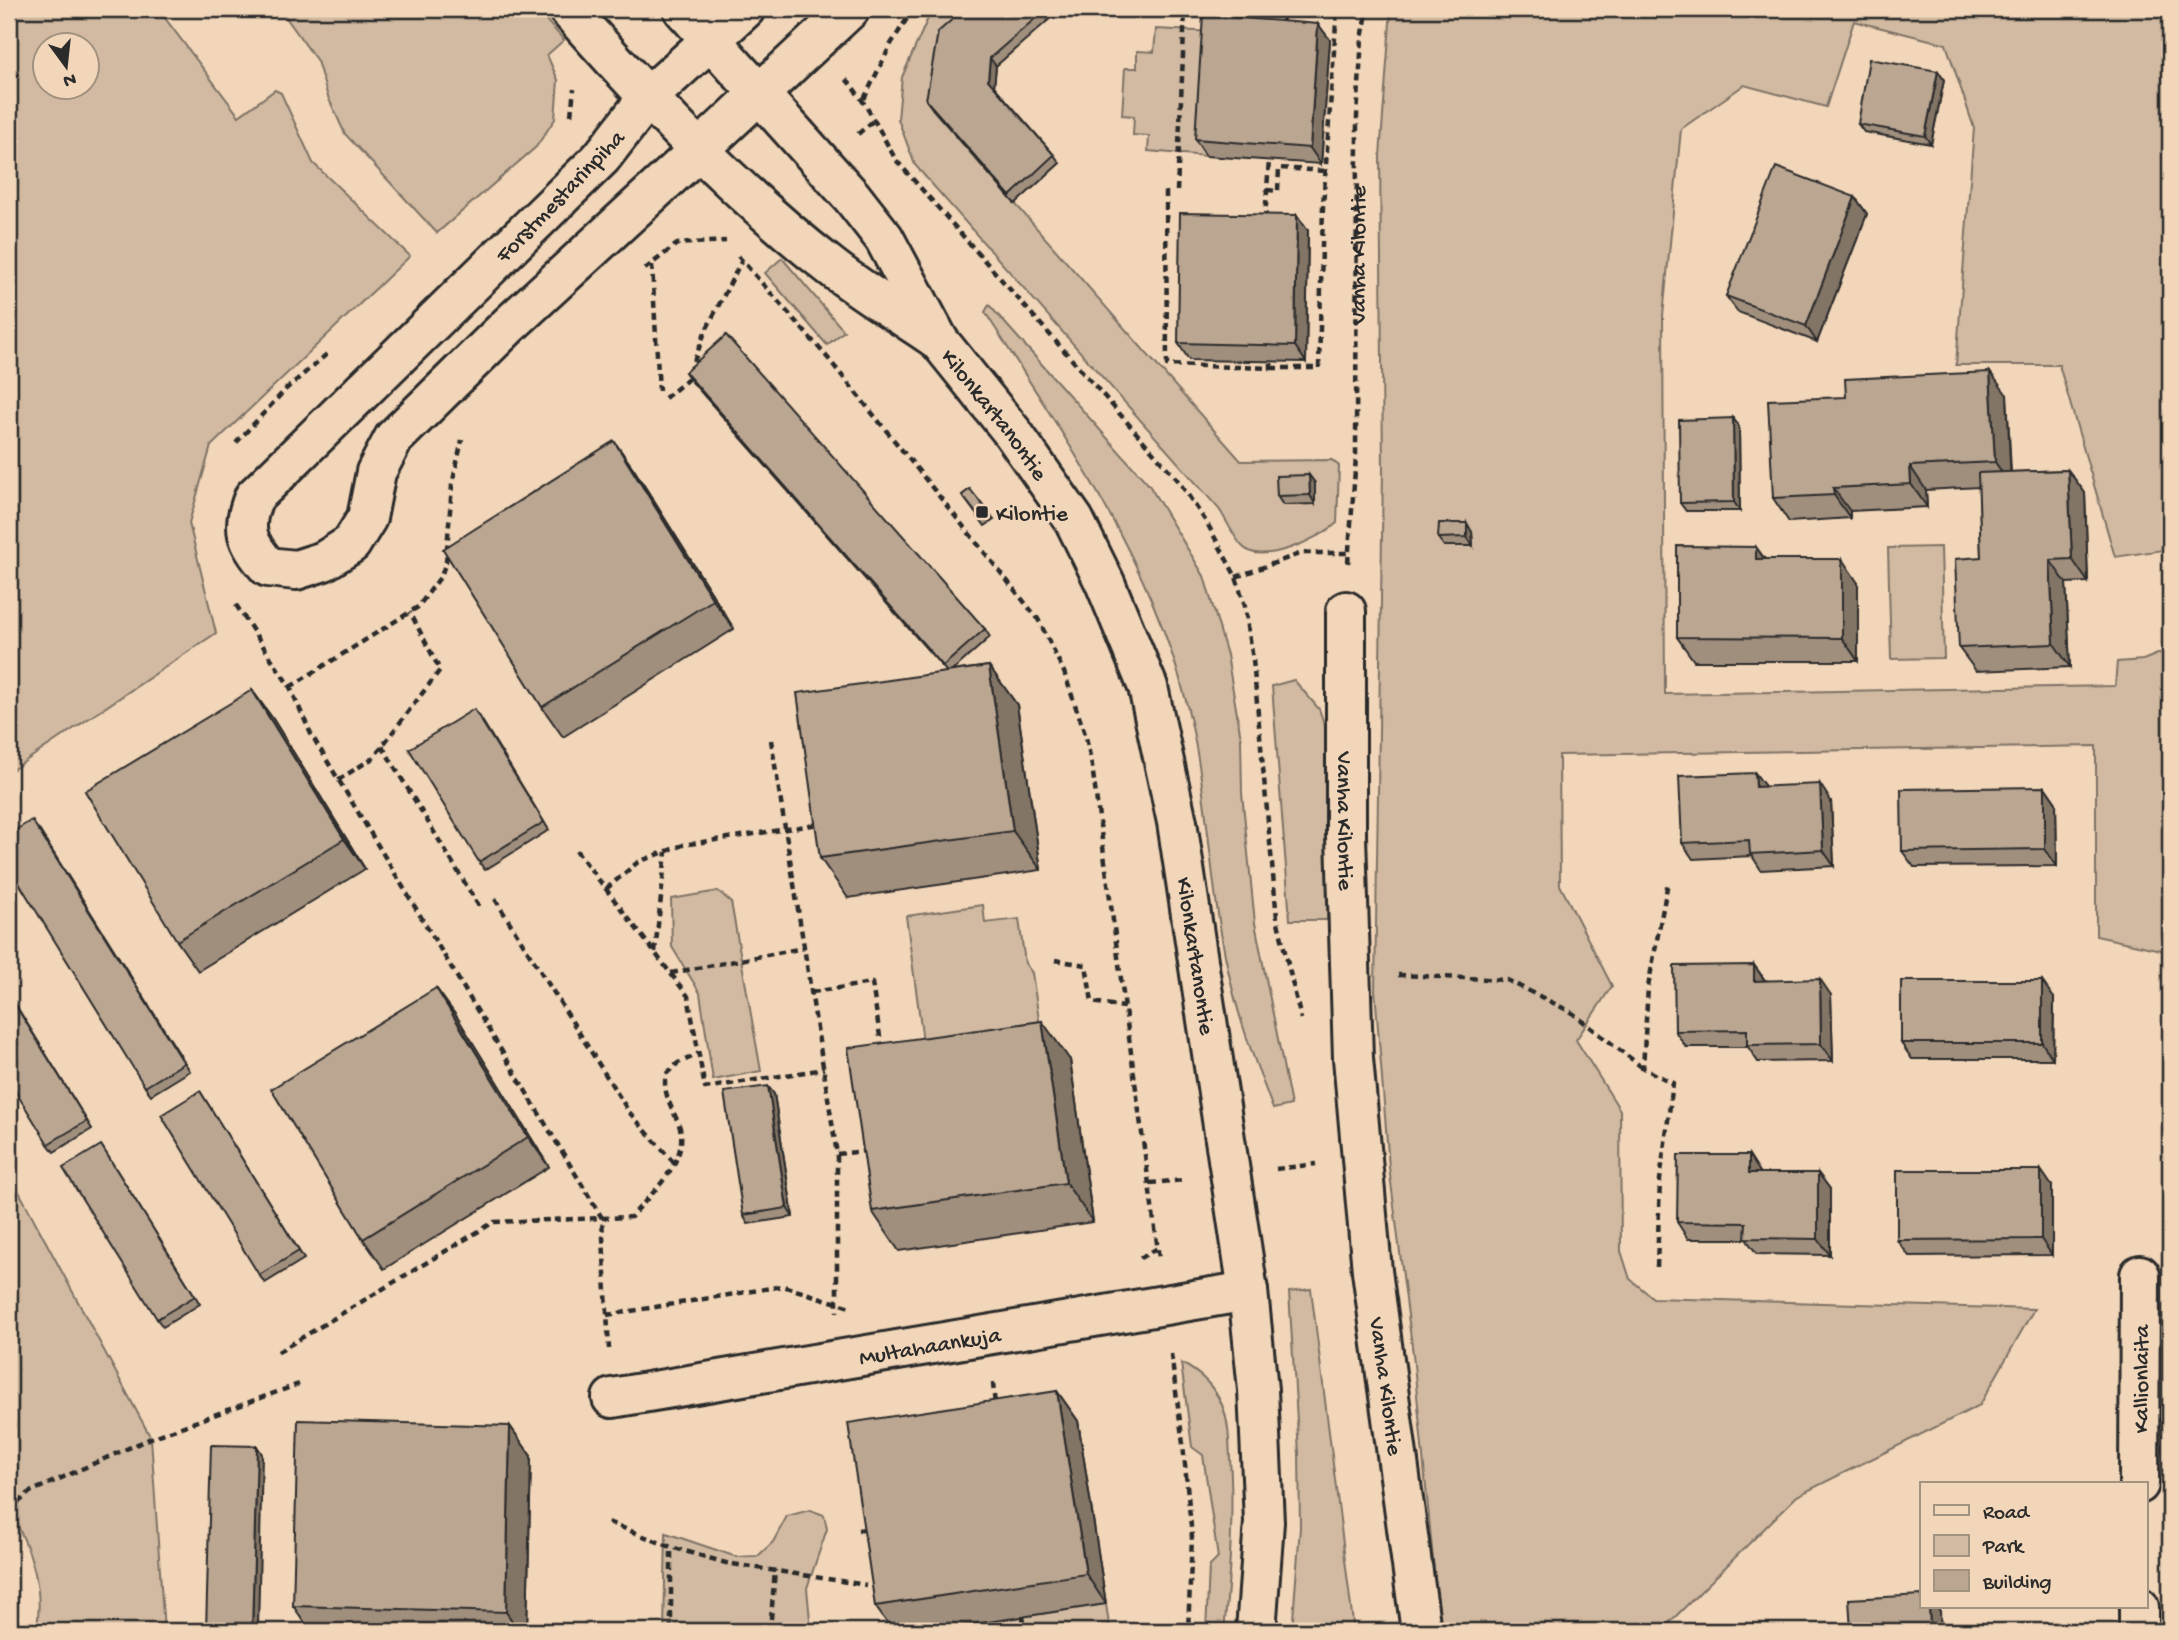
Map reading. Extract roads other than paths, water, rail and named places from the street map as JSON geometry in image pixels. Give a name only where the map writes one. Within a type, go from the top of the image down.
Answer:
[{"type":"street","name":"Kilonkartanontie","points":[[568,9],[700,149],[764,210],[831,267],[939,341]]},
{"type":"street","name":"Kilonkartanontie","points":[[682,9],[761,93],[852,197],[884,238],[939,341],[1013,433],[1074,520],[1105,583],[1149,687],[1177,822],[1248,1291],[1258,1390],[1264,1522],[1256,1631]]},
{"type":"street","points":[[649,96],[745,9]]},
{"type":"street","points":[[700,149],[850,9]]},
{"type":"street","name":"Forstmestarinpiha","points":[[649,96],[601,158],[254,497],[247,514],[246,532],[253,550],[268,567],[296,570],[324,561],[351,544],[368,518],[376,472],[394,438],[509,325],[700,149]]},
{"type":"street","points":[[466,291],[509,325]]},
{"type":"street","points":[[355,400],[394,438]]},
{"type":"street","name":"Vanha Kilontie","points":[[1346,611],[1346,836],[1353,1058],[1372,1271],[1421,1631]]},
{"type":"street","name":"Kallionlaita","points":[[2140,1275],[2140,1482]]},
{"type":"street","name":"Multahaankuja","points":[[612,1398],[1248,1291]]},
{"type":"street","points":[[2139,1608],[2139,1631]]},
{"type":"place","name":"Kilontie","points":[[982,512]]}]
